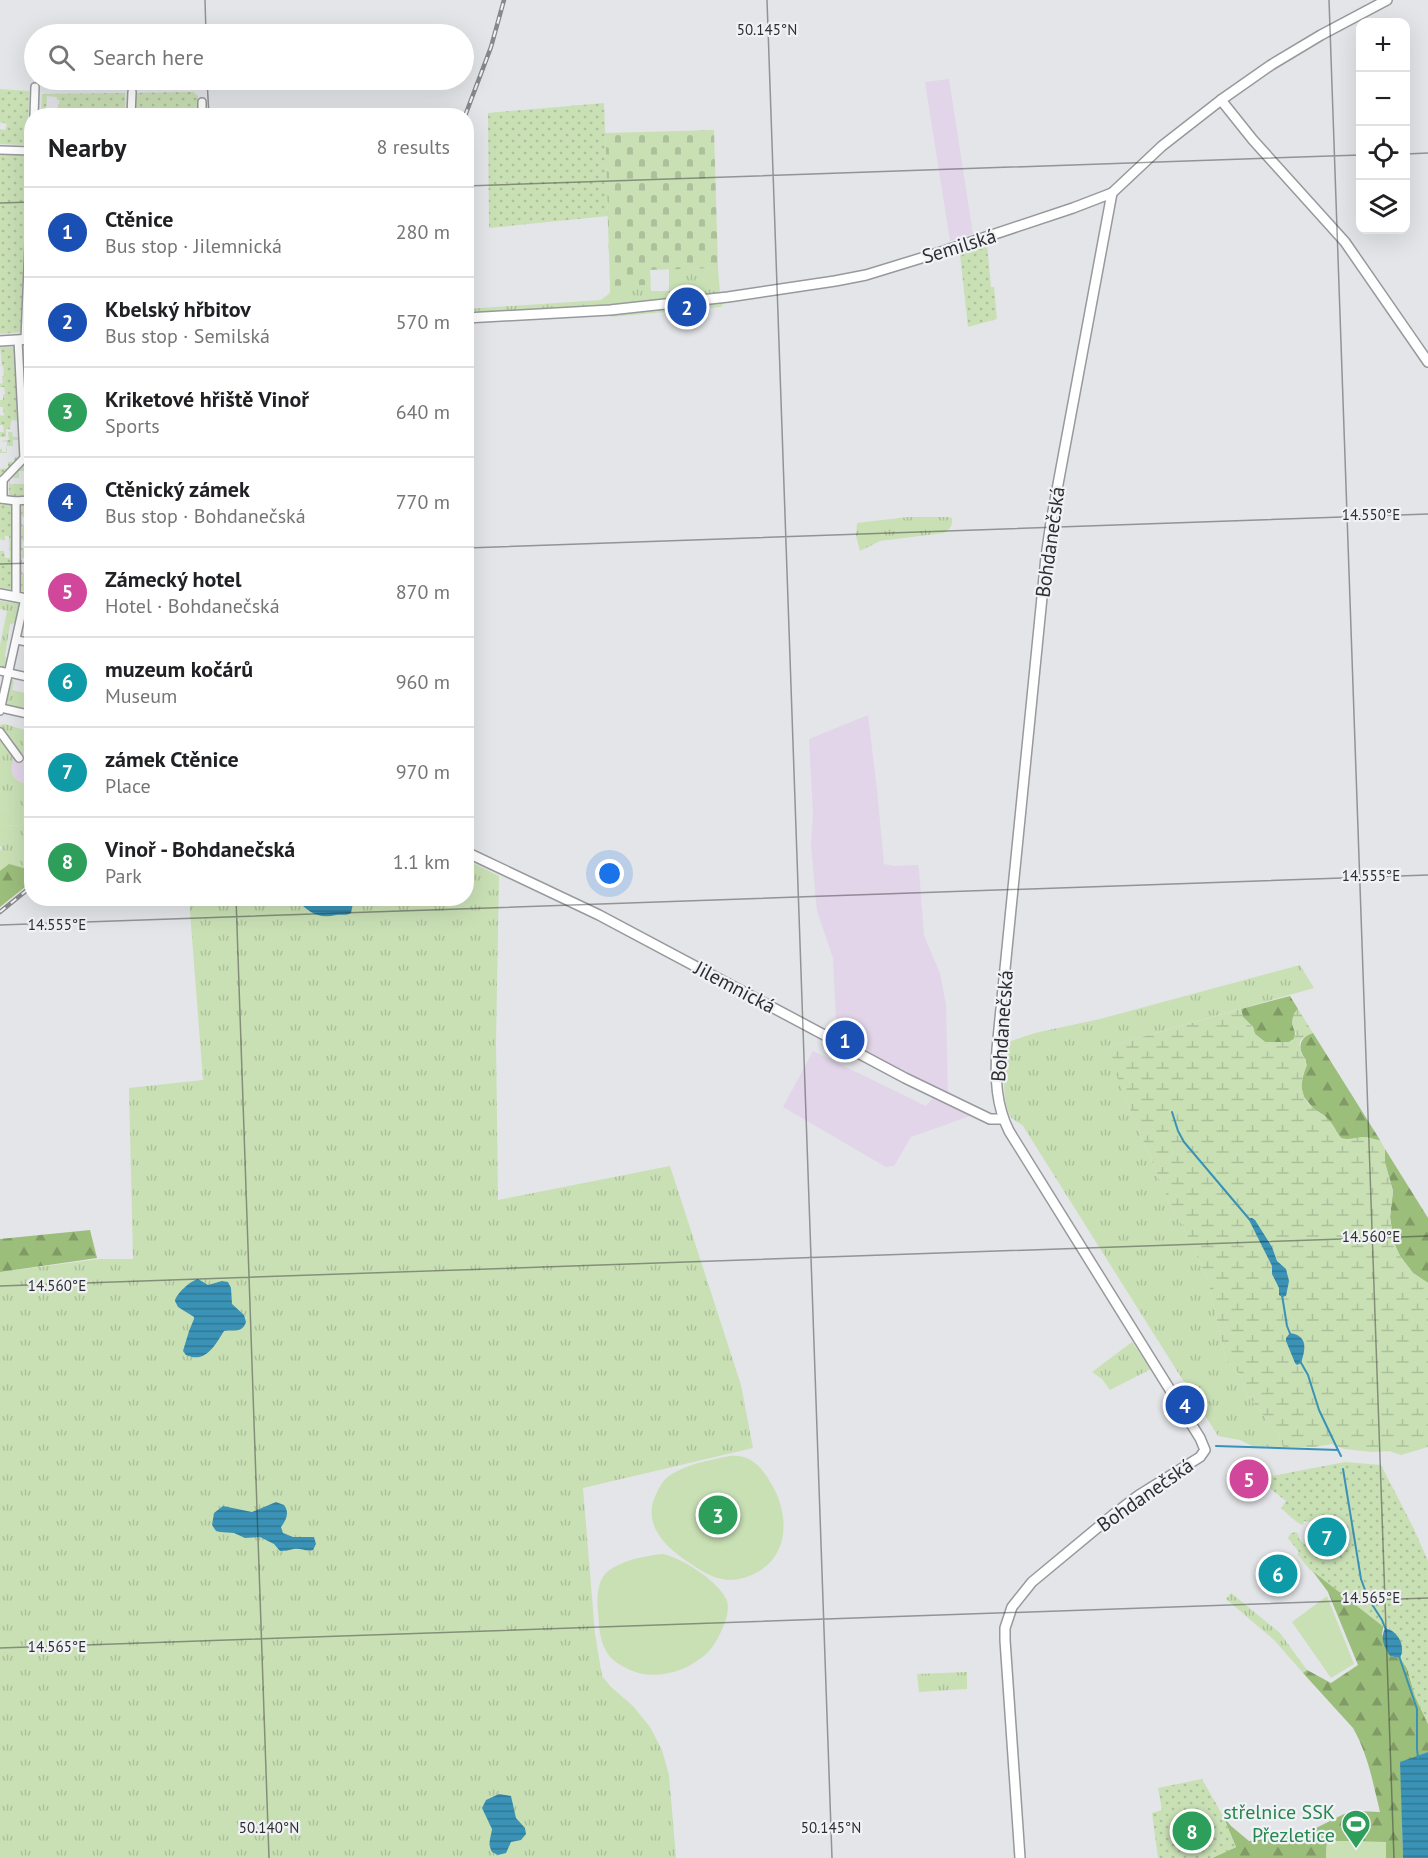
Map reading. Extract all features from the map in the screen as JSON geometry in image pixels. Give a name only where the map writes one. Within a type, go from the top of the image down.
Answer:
[{"type":"street","name":"Semilská","points":[[474,318],[610,310],[728,297],[835,281],[866,275],[989,237],[1112,193],[1162,146],[1221,100],[1271,65],[1387,0]]},
{"type":"street","points":[[34,108],[35,90]]},
{"type":"street","points":[[131,108],[132,92]]},
{"type":"street","points":[[1221,100],[1253,140],[1345,242],[1428,362]]},
{"type":"street","points":[[202,102],[202,108]]},
{"type":"street","points":[[0,150],[24,151]]},
{"type":"street","name":"Bohdanečská","points":[[1020,1858],[1005,1640],[1005,1628],[1012,1607],[1032,1582],[1055,1561],[1139,1495],[1200,1457],[1204,1450],[1200,1438],[1012,1137],[1003,1119],[997,1090],[997,1049],[1046,557],[1112,193]]},
{"type":"street","points":[[0,341],[24,339]]},
{"type":"street","points":[[24,458],[2,480],[2,499],[24,500]]},
{"type":"street","points":[[16,501],[24,598],[17,640],[0,709],[24,714]]},
{"type":"street","points":[[0,594],[24,598]]},
{"type":"street","points":[[17,640],[24,641]]},
{"type":"street","points":[[0,671],[24,676]]},
{"type":"street","points":[[0,732],[19,758]]},
{"type":"street","name":"Jilemnická","points":[[474,856],[599,915],[905,1078],[990,1119],[1003,1119]]},
{"type":"shaded area","points":[[949,79],[973,234],[950,241],[925,82]]},
{"type":"shaded area","points":[[868,715],[884,864],[918,865],[924,936],[940,973],[946,1005],[948,1097],[837,1041],[833,958],[817,911],[815,891],[811,844],[813,814],[809,739]]},
{"type":"shaded area","points":[[24,753],[24,784],[12,775],[11,763],[17,756]]},
{"type":"shaded area","points":[[813,1051],[926,1106],[933,1098],[970,1116],[911,1137],[894,1166],[886,1167],[783,1107]]},
{"type":"green space","points":[[0,89],[29,91],[29,108],[24,108],[24,145],[0,144],[0,129],[5,130],[7,124],[1,122],[0,124]]},
{"type":"green space","points":[[193,92],[198,96],[198,108],[135,108],[135,93]]},
{"type":"green space","points":[[125,93],[125,108],[57,108],[60,100],[57,100],[57,97],[47,96],[46,108],[41,108],[42,94]]},
{"type":"green space","points":[[604,103],[608,216],[489,228],[488,113]]},
{"type":"green space","points":[[714,130],[718,268],[647,270],[647,285],[610,286],[605,133]]},
{"type":"green space","points":[[0,154],[23,155],[24,245],[21,332],[0,334]]},
{"type":"green space","points":[[987,244],[997,319],[968,327],[960,254]]},
{"type":"green space","points":[[718,268],[720,293],[594,307],[474,316],[474,309],[601,300],[610,293],[610,286],[647,284],[647,270],[650,270],[651,291],[669,291],[669,269]]},
{"type":"green space","points":[[728,297],[721,307],[611,317],[611,310]]},
{"type":"green space","points":[[20,346],[24,346],[24,421]]},
{"type":"green space","points":[[0,347],[15,347],[22,456],[4,476],[0,477],[0,469],[8,468],[8,462],[14,462],[15,457],[21,456],[19,440],[13,440],[13,446],[7,446],[7,453],[0,453],[0,449],[6,452],[7,442],[0,441],[9,440],[8,432],[12,432],[13,437],[20,437],[19,421],[12,420],[10,429],[6,429],[6,437],[0,437],[0,432],[4,432],[3,425],[0,425],[0,415],[4,416],[0,400],[3,400],[5,394],[4,387],[0,387],[3,383],[2,376],[4,376],[3,366],[0,366],[2,365]]},
{"type":"green space","points":[[24,460],[24,471],[19,471],[19,478],[10,478],[10,484],[24,484],[24,497],[9,496],[9,477]]},
{"type":"green space","points":[[0,504],[12,504],[12,589],[0,588],[0,551],[4,551],[5,558],[10,558],[9,536],[5,536],[5,540],[0,538]]},
{"type":"green space","points":[[20,504],[24,504],[22,573],[24,573],[24,592],[20,591],[20,555],[22,553],[20,551]]},
{"type":"green space","points":[[908,517],[948,517],[952,518],[952,523],[944,533],[880,541],[860,551],[856,536],[857,523]]},
{"type":"green space","points":[[0,601],[21,604],[16,623],[10,624],[5,656],[9,662],[7,669],[0,669],[0,645],[7,611],[0,609]]},
{"type":"green space","points":[[12,680],[14,681],[12,690],[24,693],[24,709],[6,705]]},
{"type":"green space","points":[[5,724],[24,730],[24,754],[20,754],[22,760],[20,762],[15,757],[11,767],[17,780],[24,783],[24,825],[23,808],[0,809],[0,725]]},
{"type":"green space","points":[[23,807],[24,825],[0,826],[0,809]]},
{"type":"green space","points":[[24,825],[24,888],[0,907],[0,851],[2,847],[0,846],[0,826]]},
{"type":"green space","points":[[9,864],[24,868],[24,888],[0,907],[0,871]]},
{"type":"green space","points":[[474,864],[499,876],[496,1041],[498,1200],[670,1166],[741,1385],[753,1448],[583,1488],[595,1634],[602,1676],[633,1706],[650,1727],[662,1750],[669,1775],[676,1858],[0,1858],[0,1272],[99,1259],[133,1259],[129,1088],[203,1080],[190,906],[474,906]]},
{"type":"green space","points":[[1300,965],[1314,988],[1110,1046],[1127,1102],[1169,1202],[1208,1280],[1226,1360],[1241,1376],[1248,1396],[1279,1435],[1283,1447],[1252,1446],[1240,1440],[1218,1436],[1023,1126],[1011,1117],[1004,1092],[1006,1059],[1008,1042],[1035,1033],[1100,1019]]},
{"type":"green space","points":[[1290,996],[1298,1009],[1293,1017],[1294,1039],[1289,1042],[1265,1042],[1255,1034],[1253,1027],[1243,1017],[1241,1009]]},
{"type":"green space","points":[[1241,1009],[1243,1017],[1253,1028],[1255,1034],[1265,1042],[1289,1042],[1294,1039],[1296,1033],[1292,1021],[1298,1009],[1313,1033],[1302,1039],[1300,1043],[1307,1065],[1302,1083],[1305,1099],[1329,1120],[1341,1138],[1365,1137],[1380,1140],[1385,1149],[1385,1163],[1393,1191],[1390,1217],[1394,1243],[1400,1256],[1413,1273],[1428,1283],[1428,1447],[1401,1455],[1389,1451],[1344,1449],[1332,1444],[1314,1447],[1283,1447],[1279,1435],[1248,1396],[1241,1376],[1226,1360],[1208,1280],[1169,1202],[1127,1102],[1116,1074],[1110,1046]]},
{"type":"green space","points":[[1313,1033],[1380,1140],[1341,1138],[1325,1116],[1314,1109],[1304,1097],[1301,1086],[1306,1060],[1301,1052],[1301,1044],[1305,1037]]},
{"type":"green space","points":[[1385,1149],[1428,1218],[1428,1283],[1413,1273],[1400,1256],[1394,1243],[1390,1217],[1393,1191],[1385,1163]]},
{"type":"green space","points":[[90,1230],[97,1258],[0,1272],[0,1239]]},
{"type":"green space","points":[[1132,1342],[1151,1369],[1110,1390],[1102,1379],[1092,1372]]},
{"type":"green space","points":[[730,1456],[744,1457],[756,1463],[768,1479],[778,1496],[783,1533],[775,1556],[767,1565],[750,1576],[730,1580],[708,1574],[672,1550],[655,1528],[652,1509],[658,1489],[669,1476],[690,1465]]},
{"type":"green space","points":[[1345,1462],[1381,1465],[1428,1561],[1428,1724],[1389,1628],[1385,1628],[1310,1570],[1288,1538],[1290,1534],[1298,1533],[1299,1539],[1317,1556],[1334,1549],[1333,1527],[1304,1521],[1303,1525],[1297,1522],[1281,1508],[1286,1501],[1261,1481],[1272,1476]]},
{"type":"green space","points":[[1319,1500],[1385,1618],[1382,1634],[1390,1656],[1400,1658],[1407,1668],[1415,1696],[1428,1724],[1428,1752],[1401,1763],[1403,1858],[1386,1858],[1385,1842],[1327,1841],[1326,1858],[1212,1858],[1236,1847],[1223,1816],[1249,1841],[1302,1835],[1344,1814],[1357,1811],[1380,1812],[1366,1758],[1353,1728],[1303,1673],[1307,1670],[1331,1683],[1358,1665],[1328,1592],[1311,1569],[1326,1560],[1350,1558]]},
{"type":"green space","points":[[663,1554],[690,1566],[709,1579],[723,1594],[728,1607],[722,1629],[706,1654],[688,1666],[657,1675],[636,1672],[620,1665],[606,1651],[600,1631],[598,1590],[607,1572],[619,1564]]},
{"type":"green space","points":[[1231,1593],[1280,1633],[1307,1670],[1303,1673],[1274,1640],[1226,1599]]},
{"type":"green space","points":[[1327,1596],[1354,1664],[1331,1678],[1292,1622]]},
{"type":"green space","points":[[967,1672],[967,1689],[919,1692],[917,1674]]},
{"type":"green space","points":[[1202,1779],[1223,1816],[1236,1847],[1212,1858],[1158,1858],[1152,1813],[1162,1810],[1158,1788]]},
{"type":"green space","name":"střelnice SSK Přezletice","points":[[1327,1841],[1386,1842],[1386,1858],[1326,1858]]},
{"type":"water","points":[[303,906],[352,906],[351,913],[346,915],[324,916]]},
{"type":"water","points":[[1248,1218],[1255,1220],[1272,1247],[1277,1261],[1286,1269],[1289,1281],[1286,1296],[1279,1295],[1279,1288],[1272,1274],[1272,1266]]},
{"type":"water","points":[[198,1279],[208,1285],[222,1281],[228,1282],[231,1288],[232,1304],[244,1315],[246,1322],[240,1330],[224,1331],[209,1352],[193,1357],[186,1355],[183,1351],[194,1317],[178,1307],[175,1301],[184,1288]]},
{"type":"water","points":[[1290,1333],[1300,1337],[1304,1344],[1301,1363],[1297,1365],[1286,1341]]},
{"type":"water","points":[[276,1502],[284,1505],[287,1511],[286,1519],[281,1527],[283,1533],[293,1537],[314,1537],[316,1544],[313,1550],[280,1551],[274,1544],[260,1537],[245,1538],[234,1533],[216,1531],[212,1525],[214,1513],[223,1506],[252,1512]]},
{"type":"water","points":[[1385,1628],[1394,1632],[1400,1640],[1402,1653],[1400,1658],[1390,1656],[1386,1649],[1383,1642]]},
{"type":"water","points":[[1428,1752],[1428,1858],[1403,1858],[1400,1762]]},
{"type":"water","points":[[499,1794],[511,1796],[516,1818],[525,1828],[526,1834],[521,1840],[511,1842],[506,1853],[498,1855],[492,1852],[490,1843],[492,1829],[482,1808],[486,1800]]},
{"type":"waterway","points":[[1172,1112],[1184,1142],[1250,1220]]},
{"type":"waterway","points":[[1282,1295],[1291,1336]]},
{"type":"waterway","points":[[1300,1361],[1308,1375],[1319,1410],[1338,1450]]},
{"type":"waterway","points":[[1216,1446],[1338,1450],[1341,1456]]},
{"type":"waterway","points":[[1343,1469],[1361,1579],[1368,1598],[1386,1630]]},
{"type":"waterway","points":[[1399,1656],[1417,1709],[1418,1758]]},
{"type":"railway","points":[[468,108],[491,47],[504,0]]},
{"type":"railway","points":[[0,912],[24,892]]},
{"type":"place","name":"Kbelský hřbitov","points":[[687,307]]},
{"type":"place","name":"Ctěnice","points":[[845,1040]]},
{"type":"place","name":"Ctěnický zámek","points":[[1185,1405]]},
{"type":"place","name":"Zámecký hotel","points":[[1249,1479]]},
{"type":"place","name":"Kriketové hřiště Vinoř","points":[[718,1515]]},
{"type":"place","name":"zámek Ctěnice","points":[[1327,1537]]},
{"type":"place","name":"muzeum kočárů","points":[[1278,1574]]},
{"type":"place","name":"Vinoř - Bohdanečská","points":[[1192,1831]]},
{"type":"place","name":"střelnice SSK Přezletice","points":[[1356,1850]]}]
